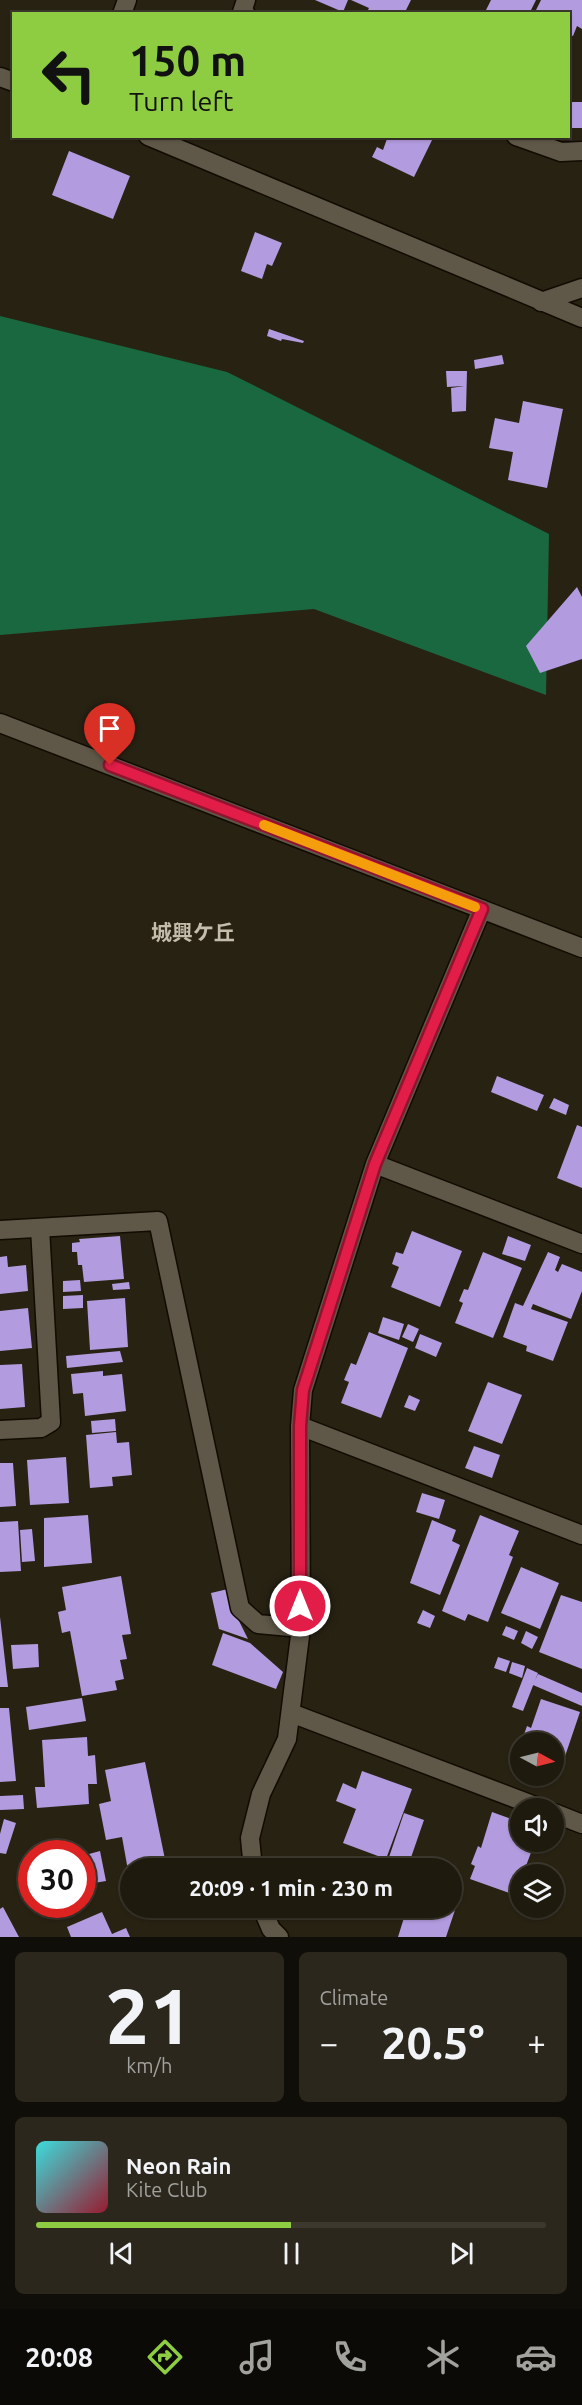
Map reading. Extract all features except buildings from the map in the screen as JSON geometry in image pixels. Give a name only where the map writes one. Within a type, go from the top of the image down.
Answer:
[{"type":"street","points":[[153,138],[582,318]]},
{"type":"street","points":[[522,138],[561,152],[582,151]]},
{"type":"street","points":[[541,302],[582,288]]},
{"type":"street","points":[[0,723],[582,948]]},
{"type":"street","points":[[252,1858],[250,1838],[261,1794],[287,1739],[301,1628],[300,1426],[303,1390],[375,1164],[482,909]]},
{"type":"street","points":[[375,1164],[582,1244]]},
{"type":"street","points":[[0,1230],[158,1221],[240,1608],[258,1624],[301,1628]]},
{"type":"street","points":[[0,1430],[40,1428],[51,1422],[40,1228]]},
{"type":"street","points":[[300,1426],[582,1535]]},
{"type":"street","points":[[291,1713],[514,1798]]},
{"type":"street","points":[[564,1817],[582,1824]]},
{"type":"street","points":[[266,1918],[271,1929],[279,1937]]},
{"type":"green space","points":[[0,316],[227,372],[549,534],[546,695],[314,609],[0,635]]},
{"type":"slow traffic","points":[[264,825],[475,907]]},
{"type":"district","name":"城興ケ丘","points":[[193,932]]},
{"type":"route","points":[[110,765],[482,909],[375,1164],[303,1390],[300,1426],[300,1606]]}]
